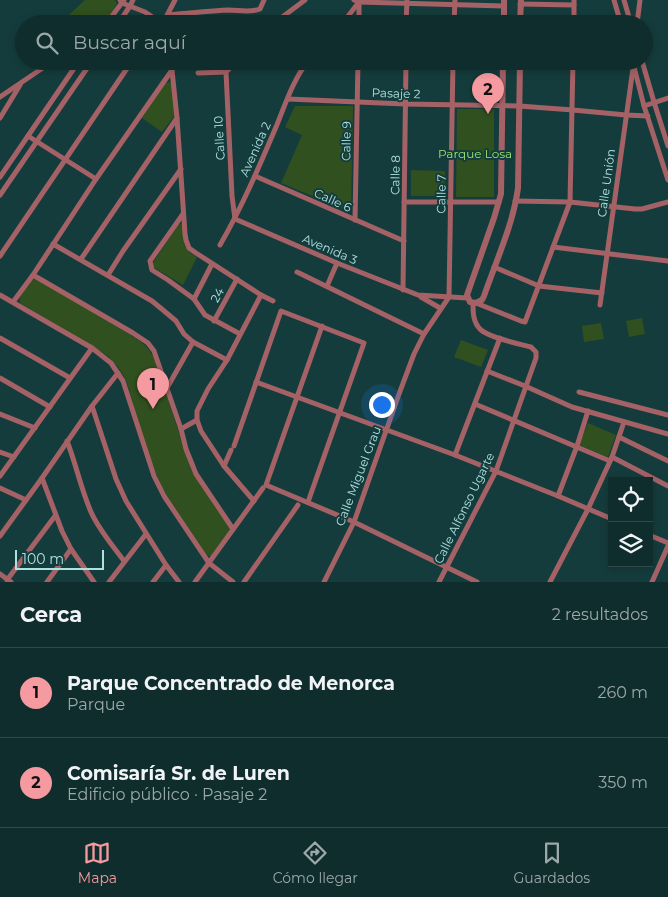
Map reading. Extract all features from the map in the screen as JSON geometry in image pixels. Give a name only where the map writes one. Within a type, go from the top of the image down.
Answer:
[{"type":"street","points":[[124,15],[133,0]]},
{"type":"street","points":[[168,15],[175,0]]},
{"type":"street","points":[[168,15],[233,10],[254,12],[260,10],[264,0]]},
{"type":"street","points":[[285,15],[306,0]]},
{"type":"street","points":[[614,0],[618,15]]},
{"type":"street","points":[[624,0],[629,15]]},
{"type":"street","points":[[638,15],[640,0]]},
{"type":"street","points":[[112,15],[122,1],[149,15]]},
{"type":"street","points":[[358,1],[504,3]]},
{"type":"street","points":[[348,15],[358,1]]},
{"type":"street","points":[[358,1],[359,15]]},
{"type":"street","points":[[406,15],[407,2]]},
{"type":"street","points":[[454,2],[454,15]]},
{"type":"street","points":[[520,15],[520,2],[574,3]]},
{"type":"street","points":[[0,98],[40,70]]},
{"type":"street","points":[[0,177],[73,70]]},
{"type":"street","points":[[0,195],[86,70]]},
{"type":"street","points":[[0,256],[126,70]]},
{"type":"street","points":[[13,302],[171,70]]},
{"type":"street","points":[[172,70],[181,169],[184,234],[189,248],[273,301]]},
{"type":"street","name":"Avenida 2","points":[[220,245],[235,219],[302,70]]},
{"type":"street","name":"Calle 9","points":[[355,220],[358,70]]},
{"type":"street","name":"Calle 8","points":[[403,290],[406,70]]},
{"type":"street","name":"Calle 7","points":[[449,297],[453,70]]},
{"type":"street","points":[[455,455],[500,338],[486,334],[479,329],[475,322],[472,302],[467,295],[501,194],[503,70]]},
{"type":"street","points":[[472,302],[482,300],[484,296],[516,201],[518,188],[520,70]]},
{"type":"street","points":[[538,286],[570,202],[573,70]]},
{"type":"street","name":"Calle Unión","points":[[600,305],[632,70]]},
{"type":"street","points":[[635,70],[644,106],[668,180]]},
{"type":"street","points":[[645,70],[668,146]]},
{"type":"street","points":[[198,73],[226,72]]},
{"type":"street","name":"Calle 10","points":[[226,72],[232,196],[235,219]]},
{"type":"street","points":[[0,118],[21,83]]},
{"type":"street","points":[[644,106],[668,98]]},
{"type":"street","name":"Pasaje 2","points":[[288,99],[519,106],[648,116]]},
{"type":"street","points":[[1,105],[5,111]]},
{"type":"street","points":[[81,259],[177,118]]},
{"type":"street","points":[[28,136],[96,179]]},
{"type":"street","points":[[108,275],[181,169]]},
{"type":"street","name":"Calle 6","points":[[255,176],[404,241]]},
{"type":"street","points":[[516,201],[570,202],[642,209],[668,202]]},
{"type":"street","points":[[404,202],[499,202]]},
{"type":"street","points":[[183,214],[150,261],[152,270],[194,299],[205,315],[240,334]]},
{"type":"street","name":"Avenida 3","points":[[235,219],[337,263],[418,295],[440,308]]},
{"type":"street","points":[[54,244],[152,301],[176,322],[184,334],[193,342],[227,360]]},
{"type":"street","points":[[553,247],[668,261]]},
{"type":"street","points":[[327,286],[337,263]]},
{"type":"street","points":[[194,299],[212,264]]},
{"type":"street","points":[[494,267],[538,286],[602,293]]},
{"type":"street","points":[[297,272],[424,334]]},
{"type":"street","points":[[33,275],[148,343],[154,351],[196,474],[233,529]]},
{"type":"street","name":"24","points":[[214,321],[237,279]]},
{"type":"street","name":"Avenida 3","points":[[418,295],[449,297],[472,302],[525,322],[538,286]]},
{"type":"street","points":[[0,295],[92,348],[111,363],[123,381],[154,476],[164,496],[209,563],[233,582]]},
{"type":"street","points":[[254,501],[224,466],[201,432],[197,420],[197,411],[227,360],[261,295]]},
{"type":"street","name":"Calle Miguel Grau","points":[[324,582],[354,522],[408,370],[424,334],[449,297]]},
{"type":"street","points":[[224,466],[281,311],[364,343],[308,502]]},
{"type":"street","points":[[195,582],[265,486],[322,326]]},
{"type":"street","points":[[0,338],[70,378]]},
{"type":"street","name":"Calle Alfonso Ugarte","points":[[439,582],[496,471],[536,358],[536,352],[531,347],[500,338]]},
{"type":"street","points":[[167,388],[193,342]]},
{"type":"street","points":[[0,476],[92,348]]},
{"type":"street","points":[[487,371],[572,407],[668,434]]},
{"type":"street","points":[[0,536],[92,406],[118,373]]},
{"type":"street","points":[[0,378],[50,406]]},
{"type":"street","points":[[256,382],[455,455],[608,517]]},
{"type":"street","points":[[579,392],[668,415]]},
{"type":"street","points":[[475,404],[611,459],[668,486]]},
{"type":"street","points":[[92,406],[116,479],[126,502],[179,582]]},
{"type":"street","points":[[558,496],[588,411]]},
{"type":"street","points":[[0,414],[35,428]]},
{"type":"street","points":[[181,429],[197,420]]},
{"type":"street","points":[[550,582],[588,509],[611,459],[624,422]]},
{"type":"street","points":[[619,437],[668,461]]},
{"type":"street","points":[[67,441],[92,513],[124,561]]},
{"type":"street","points":[[0,452],[14,457]]},
{"type":"street","points":[[42,478],[62,531],[94,582]]},
{"type":"street","points":[[265,486],[354,522],[477,582]]},
{"type":"street","points":[[0,488],[26,500]]},
{"type":"street","points":[[244,582],[298,504]]},
{"type":"street","points":[[0,574],[9,581],[55,516]]},
{"type":"street","points":[[109,582],[146,534]]},
{"type":"street","points":[[652,582],[668,544],[653,537]]},
{"type":"street","points":[[47,582],[72,548]]},
{"type":"street","points":[[153,582],[166,565]]},
{"type":"green space","points":[[85,0],[115,0],[117,4],[110,15],[70,14]]},
{"type":"green space","points":[[170,82],[173,85],[175,115],[162,132],[142,118],[164,83]]},
{"type":"green space","points":[[295,106],[353,106],[351,212],[281,183],[302,135],[285,127]]},
{"type":"green space","name":"Parque Losa","points":[[457,109],[494,109],[494,197],[456,197]]},
{"type":"green space","points":[[411,170],[445,171],[445,196],[411,196]]},
{"type":"green space","points":[[179,224],[181,224],[183,230],[185,246],[197,257],[183,285],[153,267],[152,264]]},
{"type":"green space","points":[[35,279],[136,338],[146,346],[154,357],[191,469],[230,528],[211,556],[206,554],[162,488],[148,453],[126,380],[118,367],[108,356],[20,303],[19,300],[23,291],[31,280]]},
{"type":"green space","points":[[642,318],[645,334],[629,337],[626,321]]},
{"type":"green space","points":[[601,323],[604,339],[584,342],[582,326]]},
{"type":"green space","points":[[461,340],[488,350],[481,367],[454,357]]},
{"type":"green space","points":[[588,423],[616,435],[608,457],[579,445]]},
{"type":"place","name":"Comisaría Sr. de Luren","points":[[488,114]]},
{"type":"place","name":"Parque Concentrado de Menorca","points":[[153,409]]}]
